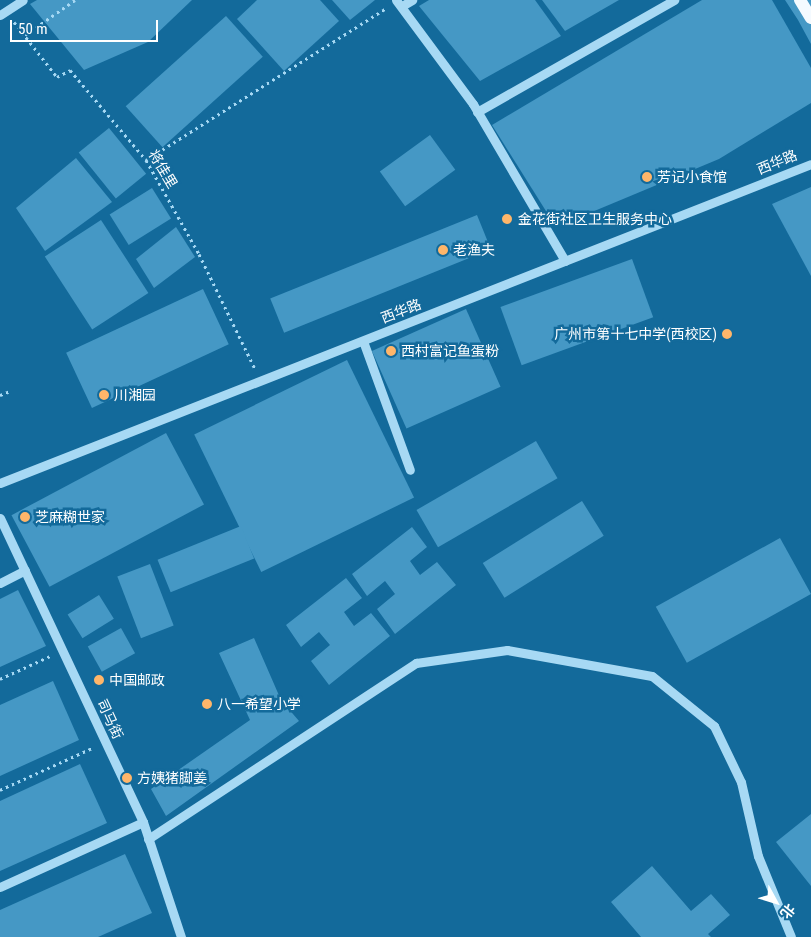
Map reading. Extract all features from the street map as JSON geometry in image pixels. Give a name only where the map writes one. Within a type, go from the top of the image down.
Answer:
[{"type":"main road","points":[[800,0],[811,18]]},
{"type":"street","points":[[3,13],[23,0]]},
{"type":"street","points":[[412,0],[398,2],[478,112],[566,261]]},
{"type":"street","points":[[478,112],[674,0]]},
{"type":"street","name":"西华路","points":[[0,484],[811,164]]},
{"type":"street","points":[[363,341],[410,470]]},
{"type":"street","name":"司马街","points":[[0,518],[143,822],[181,937]]},
{"type":"street","points":[[0,582],[25,570]]},
{"type":"street","points":[[148,839],[416,663],[507,650],[652,676],[714,726],[741,782],[758,856],[791,937]]},
{"type":"street","points":[[0,887],[143,822]]},
{"type":"path","points":[[24,36],[75,0]]},
{"type":"path","points":[[146,160],[398,2]]},
{"type":"path","name":"将佳里","points":[[3,13],[57,77],[70,70],[146,160],[199,254],[260,381]]},
{"type":"path","points":[[0,395],[8,392]]},
{"type":"path","points":[[0,679],[62,650]]},
{"type":"path","points":[[0,790],[105,742]]},
{"type":"building","points":[[37,0],[192,0],[148,42],[84,70],[30,4]]},
{"type":"building","points":[[257,0],[320,0],[339,21],[284,71],[237,19]]},
{"type":"building","points":[[332,0],[375,0],[350,20]]},
{"type":"building","points":[[429,0],[535,0],[561,36],[480,81],[419,6]]},
{"type":"building","points":[[542,0],[619,0],[565,31]]},
{"type":"building","points":[[702,0],[772,0],[811,68],[811,103],[719,159],[556,227],[492,125]]},
{"type":"building","points":[[785,0],[811,0],[811,44],[798,20]]},
{"type":"building","points":[[226,16],[263,57],[162,147],[126,106]]},
{"type":"building","points":[[109,128],[146,174],[116,198],[79,153]]},
{"type":"building","points":[[430,135],[455,170],[405,206],[380,171]]},
{"type":"building","points":[[76,158],[112,202],[45,251],[16,208]]},
{"type":"building","points":[[811,187],[811,276],[772,204]]},
{"type":"building","points":[[152,188],[171,219],[129,245],[110,214]]},
{"type":"building","points":[[477,215],[491,249],[284,333],[270,299]]},
{"type":"building","points":[[101,220],[148,293],[92,329],[45,256]]},
{"type":"building","points":[[176,227],[195,257],[154,288],[136,259]]},
{"type":"building","points":[[632,259],[653,317],[522,365],[500,307]]},
{"type":"building","points":[[203,289],[229,344],[92,408],[66,353]]},
{"type":"building","points":[[466,309],[501,387],[406,429],[372,351]]},
{"type":"building","points":[[347,360],[414,498],[261,572],[194,435]]},
{"type":"building","points":[[166,433],[204,505],[50,587],[11,515]]},
{"type":"building","points":[[536,441],[558,478],[438,547],[416,510]]},
{"type":"building","points":[[582,501],[604,536],[505,598],[483,563]]},
{"type":"building","points":[[241,526],[254,558],[171,592],[158,560]]},
{"type":"building","points":[[412,527],[427,547],[410,561],[420,575],[437,562],[456,585],[395,634],[377,609],[395,594],[385,581],[367,596],[352,574]]},
{"type":"building","points":[[780,538],[811,594],[687,663],[656,607]]},
{"type":"building","points":[[150,564],[174,626],[141,638],[117,577]]},
{"type":"building","points":[[346,578],[362,598],[344,612],[354,626],[371,613],[390,636],[329,685],[311,661],[330,645],[319,632],[301,647],[286,625]]},
{"type":"building","points":[[18,590],[46,646],[0,667],[0,599]]},
{"type":"building","points":[[99,595],[114,619],[82,638],[68,615]]},
{"type":"building","points":[[121,628],[135,653],[102,672],[88,646]]},
{"type":"building","points":[[254,638],[281,700],[299,721],[166,816],[151,789],[250,720],[219,653]]},
{"type":"building","points":[[53,681],[79,740],[0,776],[0,705]]},
{"type":"building","points":[[80,764],[107,823],[0,871],[0,801]]},
{"type":"building","points":[[811,814],[811,886],[776,842]]},
{"type":"building","points":[[125,854],[152,913],[98,937],[0,937],[0,910]]},
{"type":"building","points":[[652,866],[691,911],[711,894],[730,915],[708,934],[711,937],[641,937],[611,902]]},
{"type":"place","name":"芳记小食馆","points":[[647,177]]},
{"type":"place","name":"金花街社区卫生服务中心","points":[[507,219]]},
{"type":"place","name":"老渔夫","points":[[443,250]]},
{"type":"place","name":"广州市第十七中学(西校区)","points":[[727,334]]},
{"type":"place","name":"西村富记鱼蛋粉","points":[[391,351]]},
{"type":"place","name":"川湘园","points":[[104,395]]},
{"type":"place","name":"芝麻糊世家","points":[[25,517]]},
{"type":"place","name":"中国邮政","points":[[99,680]]},
{"type":"place","name":"八一希望小学","points":[[207,704]]},
{"type":"place","name":"方姨猪脚姜","points":[[127,778]]}]
